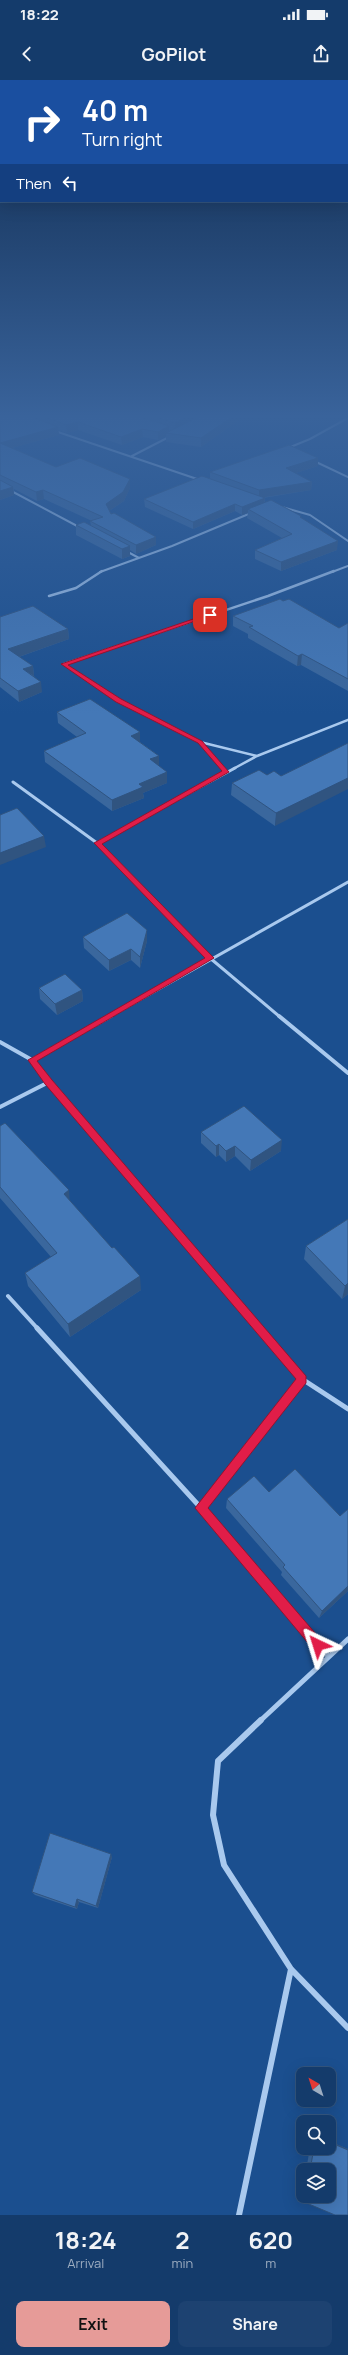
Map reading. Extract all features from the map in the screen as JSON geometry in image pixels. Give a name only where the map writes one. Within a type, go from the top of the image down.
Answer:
[{"type":"street","points":[[57,515],[84,529]]},
{"type":"street","points":[[49,596],[76,588],[95,574],[107,569],[140,558],[248,515]]},
{"type":"street","points":[[310,515],[322,521],[348,541]]},
{"type":"street","points":[[119,547],[140,558]]},
{"type":"street","points":[[257,756],[200,742],[119,701],[64,664],[268,596],[348,566]]},
{"type":"street","points":[[97,843],[257,756],[348,720]]},
{"type":"street","points":[[200,742],[226,772]]},
{"type":"street","points":[[12,782],[97,843],[210,958],[348,1073]]},
{"type":"street","points":[[32,1060],[210,958],[348,882]]},
{"type":"street","points":[[0,1042],[32,1060],[48,1082],[302,1379],[348,1409]]},
{"type":"street","points":[[0,1107],[48,1082]]},
{"type":"street","points":[[8,1296],[201,1508],[328,1656]]},
{"type":"street","points":[[201,1508],[302,1379]]},
{"type":"street","points":[[348,1639],[328,1656],[218,1761],[213,1815],[224,1865],[291,1969],[348,2028]]},
{"type":"street","points":[[239,2215],[291,1969]]},
{"type":"building","points":[[98,515],[117,515],[156,537],[136,545],[90,521],[103,517]]},
{"type":"building","points":[[177,515],[210,515],[193,522]]},
{"type":"building","points":[[258,515],[298,515],[338,541],[281,562],[255,550],[292,534]]},
{"type":"building","points":[[84,522],[130,546],[122,549],[76,525]]},
{"type":"building","points":[[280,599],[283,601],[289,599],[339,628],[348,623],[348,679],[302,654],[298,656],[249,627],[253,626],[233,616]]},
{"type":"building","points":[[33,606],[68,629],[8,649],[33,666],[23,669],[41,682],[18,691],[0,678],[0,617]]},
{"type":"building","points":[[90,699],[140,732],[131,736],[159,756],[150,759],[167,772],[139,784],[143,787],[112,800],[44,751],[86,733],[57,712]]},
{"type":"building","points":[[348,743],[348,778],[276,813],[232,783],[259,770],[267,775],[274,771],[281,776]]},
{"type":"building","points":[[17,808],[44,836],[0,853],[0,815]]},
{"type":"building","points":[[127,913],[147,930],[140,957],[131,949],[109,960],[83,937]]},
{"type":"building","points":[[65,974],[82,990],[55,1004],[39,988]]},
{"type":"building","points":[[244,1106],[282,1140],[251,1160],[235,1146],[226,1151],[219,1144],[216,1146],[201,1132]]},
{"type":"building","points":[[5,1123],[69,1190],[64,1194],[112,1248],[114,1247],[140,1276],[68,1324],[25,1273],[57,1253],[0,1187],[0,1126]]},
{"type":"building","points":[[348,1219],[348,1283],[345,1286],[306,1246]]},
{"type":"building","points":[[295,1469],[340,1516],[348,1509],[348,1586],[322,1611],[283,1567],[285,1565],[227,1499],[254,1476],[269,1492]]},
{"type":"building","points":[[50,1833],[111,1854],[96,1906],[77,1899],[75,1907],[32,1892]]},
{"type":"building","points":[[336,2145],[348,2150],[348,2215],[335,2215],[306,2203],[336,2203],[336,2163],[311,2163],[313,2155],[336,2155]]},
{"type":"route","points":[[210,615],[64,664],[81,677],[119,701],[200,742],[226,772],[97,843],[210,958],[32,1060],[48,1082],[302,1379],[201,1508],[318,1645]]}]
